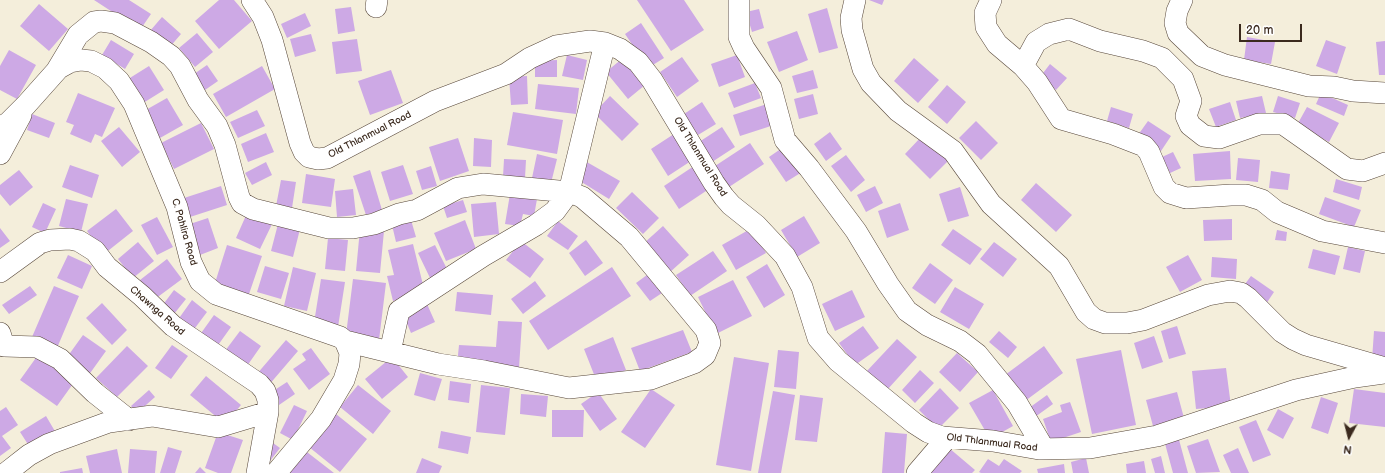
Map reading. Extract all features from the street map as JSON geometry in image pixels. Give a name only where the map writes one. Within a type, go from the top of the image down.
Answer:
[{"type":"street","name":"Old Thlanmual Road","points":[[252,0],[263,17],[272,40],[300,143],[304,152],[309,156],[318,159],[327,158],[435,101],[506,74],[530,58],[556,46],[590,41],[605,43],[620,49],[638,62],[652,80],[714,183],[731,205],[756,225],[786,256],[802,287],[818,338],[838,361],[914,423],[928,432],[947,438],[993,441],[1044,449],[1090,448],[1157,436],[1296,390],[1355,376],[1385,373]]},
{"type":"street","points":[[739,0],[739,37],[744,48],[771,88],[776,101],[781,131],[785,140],[809,168],[852,226],[888,284],[907,311],[927,325],[960,341],[977,354],[1017,403],[1044,449]]},
{"type":"street","points":[[855,0],[852,30],[863,68],[871,83],[898,111],[953,151],[991,204],[1059,266],[1086,312],[1094,319],[1116,324],[1143,320],[1208,295],[1230,291],[1240,293],[1248,298],[1282,332],[1293,339],[1306,345],[1385,368]]},
{"type":"street","points":[[991,0],[985,13],[986,27],[997,44],[1023,66],[1037,82],[1061,119],[1113,134],[1144,146],[1149,152],[1164,187],[1176,197],[1186,198],[1246,195],[1262,200],[1278,212],[1322,231],[1385,243]]},
{"type":"street","points":[[1182,0],[1177,11],[1175,23],[1178,33],[1202,56],[1225,65],[1309,86],[1334,87],[1353,91],[1385,93]]},
{"type":"street","name":"C. Pahlira Road","points":[[0,127],[8,123],[58,70],[78,35],[94,22],[101,20],[115,23],[168,53],[180,66],[198,100],[217,126],[225,146],[239,198],[242,203],[253,209],[329,228],[353,228],[374,224],[399,214],[416,210],[458,188],[496,184],[569,192],[587,200],[629,237],[702,324],[706,330],[710,343],[705,355],[694,363],[651,379],[569,388],[484,371],[438,364],[345,341],[340,337],[216,294],[206,287],[200,280],[191,262],[178,207],[134,104],[119,81],[105,68],[91,61],[81,60],[70,62],[58,70]]},
{"type":"street","points":[[1023,66],[1036,42],[1049,34],[1069,29],[1100,41],[1143,50],[1162,58],[1182,79],[1191,101],[1186,116],[1190,124],[1204,136],[1219,138],[1259,124],[1283,124],[1347,169],[1363,171],[1385,163]]},
{"type":"street","points":[[390,352],[399,311],[483,256],[536,225],[555,211],[569,192],[605,43]]},
{"type":"street","points":[[0,154],[26,105]]},
{"type":"street","name":"Chawnga Road","points":[[0,272],[40,243],[62,239],[79,242],[95,251],[107,267],[142,296],[172,326],[259,384],[265,391],[268,400],[268,412],[257,473]]},
{"type":"street","points":[[0,333],[4,346],[37,348],[60,359],[95,393],[129,420]]},
{"type":"street","points":[[276,473],[321,419],[344,380],[349,364],[350,353],[345,341]]},
{"type":"street","points":[[6,473],[29,455],[49,444],[100,424],[152,416],[218,427],[268,412]]},
{"type":"street","points":[[917,473],[947,438]]},
{"type":"building","points":[[94,0],[129,0],[151,14],[140,30]]},
{"type":"building","points":[[219,0],[234,0],[252,21],[219,49],[195,21]]},
{"type":"building","points":[[637,0],[684,0],[704,30],[671,51]]},
{"type":"building","points":[[869,0],[884,0],[882,5]]},
{"type":"building","points":[[39,4],[68,29],[49,51],[20,26]]},
{"type":"building","points":[[351,7],[355,31],[338,34],[335,9]]},
{"type":"building","points":[[827,8],[838,48],[819,53],[808,14]]},
{"type":"building","points":[[759,9],[764,28],[752,32],[746,12]]},
{"type":"building","points":[[305,13],[311,26],[287,38],[281,24]]},
{"type":"building","points":[[162,17],[181,34],[169,48],[150,31]]},
{"type":"building","points":[[641,23],[664,58],[648,68],[625,34]]},
{"type":"building","points":[[797,31],[808,60],[779,72],[767,42]]},
{"type":"building","points":[[197,33],[213,52],[195,67],[179,48]]},
{"type":"building","points":[[311,34],[316,51],[295,57],[290,39]]},
{"type":"building","points":[[1247,37],[1275,42],[1271,64],[1244,60]]},
{"type":"building","points":[[357,39],[362,71],[336,74],[332,42]]},
{"type":"building","points":[[111,40],[134,54],[125,69],[102,55]]},
{"type":"building","points":[[1326,40],[1346,47],[1337,74],[1316,66]]},
{"type":"building","points":[[1385,41],[1385,75],[1379,75],[1376,42]]},
{"type":"building","points":[[9,50],[36,65],[17,99],[0,90],[0,66]]},
{"type":"building","points":[[567,55],[587,60],[583,80],[562,76]]},
{"type":"building","points":[[737,55],[745,77],[719,87],[711,64]]},
{"type":"building","points":[[682,57],[699,81],[677,97],[660,72]]},
{"type":"building","points":[[623,58],[645,85],[628,99],[606,72]]},
{"type":"building","points":[[914,58],[939,80],[918,103],[894,81]]},
{"type":"building","points":[[557,60],[557,77],[535,77],[535,61]]},
{"type":"building","points":[[1050,64],[1067,78],[1056,90],[1040,77]]},
{"type":"building","points":[[207,65],[218,81],[205,90],[194,74]]},
{"type":"building","points":[[149,66],[164,90],[140,105],[125,81]]},
{"type":"building","points":[[262,66],[275,89],[226,117],[213,94]]},
{"type":"building","points":[[391,70],[403,103],[370,115],[358,81]]},
{"type":"building","points":[[813,70],[818,88],[797,93],[792,76]]},
{"type":"building","points":[[527,76],[528,104],[511,105],[509,77]]},
{"type":"building","points":[[755,83],[761,98],[734,108],[728,93]]},
{"type":"building","points":[[538,84],[579,88],[576,114],[535,109]]},
{"type":"building","points":[[947,85],[966,102],[947,124],[928,107]]},
{"type":"building","points":[[78,93],[115,108],[102,137],[95,134],[91,143],[70,134],[74,125],[66,122]]},
{"type":"building","points":[[1321,93],[1348,105],[1344,116],[1316,104]]},
{"type":"building","points":[[813,94],[818,114],[799,119],[794,99]]},
{"type":"building","points":[[610,96],[639,124],[622,141],[594,113]]},
{"type":"building","points":[[1262,96],[1266,113],[1240,118],[1236,101]]},
{"type":"building","points":[[1278,96],[1300,103],[1295,118],[1273,112]]},
{"type":"building","points":[[167,98],[183,125],[160,138],[144,111]]},
{"type":"building","points":[[702,102],[716,124],[698,135],[684,114]]},
{"type":"building","points":[[1230,102],[1236,120],[1216,127],[1209,109]]},
{"type":"building","points":[[767,104],[774,125],[740,136],[733,115]]},
{"type":"building","points":[[1111,107],[1133,114],[1129,128],[1107,121]]},
{"type":"building","points":[[1307,107],[1339,123],[1329,142],[1297,125]]},
{"type":"building","points":[[257,110],[265,126],[238,138],[230,122]]},
{"type":"building","points":[[513,112],[563,120],[557,154],[507,145]]},
{"type":"building","points":[[32,114],[55,123],[49,138],[27,130]]},
{"type":"building","points":[[976,121],[998,143],[981,160],[959,138]]},
{"type":"building","points":[[1148,121],[1171,136],[1161,151],[1138,135]]},
{"type":"building","points":[[201,123],[214,149],[174,169],[161,143]]},
{"type":"building","points":[[119,127],[140,152],[122,167],[101,141]]},
{"type":"building","points":[[722,127],[735,147],[712,162],[699,142]]},
{"type":"building","points":[[830,132],[842,149],[826,161],[814,144]]},
{"type":"building","points":[[266,133],[274,152],[248,162],[241,144]]},
{"type":"building","points":[[674,134],[691,161],[668,176],[651,149]]},
{"type":"building","points":[[922,136],[948,161],[930,179],[905,154]]},
{"type":"building","points":[[458,138],[469,171],[440,181],[429,147]]},
{"type":"building","points":[[474,138],[492,140],[491,167],[473,166]]},
{"type":"building","points":[[750,143],[764,164],[729,187],[715,166]]},
{"type":"building","points":[[785,146],[802,172],[786,182],[769,157]]},
{"type":"building","points":[[1230,151],[1231,179],[1195,181],[1193,154]]},
{"type":"building","points":[[1173,152],[1181,168],[1170,173],[1162,157]]},
{"type":"building","points":[[537,154],[557,159],[551,183],[532,178]]},
{"type":"building","points":[[846,155],[865,180],[851,192],[831,166]]},
{"type":"building","points":[[1238,158],[1260,160],[1258,182],[1236,180]]},
{"type":"building","points":[[504,159],[526,160],[525,178],[503,177]]},
{"type":"building","points":[[585,161],[620,181],[609,199],[575,178]]},
{"type":"building","points":[[266,162],[272,175],[252,185],[245,173]]},
{"type":"building","points":[[70,165],[99,175],[92,198],[62,187]]},
{"type":"building","points":[[403,165],[413,194],[390,201],[381,172]]},
{"type":"building","points":[[431,166],[437,186],[422,190],[416,171]]},
{"type":"building","points":[[694,166],[709,189],[679,209],[664,186]]},
{"type":"building","points":[[19,170],[33,187],[10,206],[0,194],[0,185]]},
{"type":"building","points":[[370,170],[382,210],[366,215],[353,176]]},
{"type":"building","points":[[1271,171],[1290,174],[1288,190],[1269,188]]},
{"type":"building","points":[[306,174],[335,179],[331,207],[302,203]]},
{"type":"building","points":[[1336,179],[1362,187],[1359,200],[1333,192]]},
{"type":"building","points":[[281,180],[296,182],[292,208],[276,206]]},
{"type":"building","points":[[1036,183],[1072,215],[1056,232],[1021,200]]},
{"type":"building","points":[[221,186],[227,205],[190,217],[184,198]]},
{"type":"building","points":[[875,186],[883,203],[866,212],[857,195]]},
{"type":"building","points":[[960,187],[969,216],[948,222],[939,194]]},
{"type":"building","points":[[353,189],[356,215],[337,217],[335,191]]},
{"type":"building","points":[[632,192],[659,218],[643,234],[616,208]]},
{"type":"building","points":[[510,194],[537,199],[534,216],[523,214],[520,226],[505,224]]},
{"type":"building","points":[[1325,197],[1361,210],[1354,227],[1319,214]]},
{"type":"building","points":[[66,199],[88,204],[81,232],[59,226]]},
{"type":"building","points":[[463,200],[467,212],[447,218],[443,206]]},
{"type":"building","points":[[496,202],[499,234],[474,237],[471,204]]},
{"type":"building","points":[[43,203],[56,209],[45,233],[32,227]]},
{"type":"building","points":[[900,203],[909,230],[887,238],[878,211]]},
{"type":"building","points":[[116,209],[133,231],[104,254],[87,231]]},
{"type":"building","points":[[248,211],[273,222],[260,249],[236,238]]},
{"type":"building","points":[[804,216],[820,243],[797,257],[781,230]]},
{"type":"building","points":[[157,217],[173,247],[157,255],[141,225]]},
{"type":"building","points":[[208,218],[218,248],[200,255],[190,224]]},
{"type":"building","points":[[1232,219],[1232,240],[1204,241],[1203,220]]},
{"type":"building","points":[[411,220],[416,237],[396,242],[392,225]]},
{"type":"building","points":[[465,220],[476,249],[446,261],[434,233]]},
{"type":"building","points":[[558,221],[578,236],[568,250],[547,236]]},
{"type":"building","points":[[278,224],[300,229],[293,257],[271,251]]},
{"type":"building","points":[[663,226],[689,255],[669,273],[643,244]]},
{"type":"building","points":[[0,228],[10,241],[0,248]]},
{"type":"building","points":[[752,228],[766,253],[736,270],[722,245]]},
{"type":"building","points":[[360,229],[384,231],[380,273],[356,271]]},
{"type":"building","points":[[953,229],[982,249],[970,265],[941,245]]},
{"type":"building","points":[[1277,230],[1287,232],[1286,241],[1275,240]]},
{"type":"building","points":[[328,238],[348,240],[345,271],[325,269]]},
{"type":"building","points":[[586,240],[603,263],[585,276],[569,253]]},
{"type":"building","points":[[521,241],[544,259],[530,278],[506,260]]},
{"type":"building","points":[[138,242],[154,261],[133,278],[118,259]]},
{"type":"building","points":[[994,242],[1017,259],[1003,277],[980,259]]},
{"type":"building","points":[[413,244],[425,293],[393,301],[387,276],[394,275],[388,250]]},
{"type":"building","points":[[227,245],[262,256],[248,297],[214,286]]},
{"type":"building","points":[[435,245],[448,271],[431,280],[418,253]]},
{"type":"building","points":[[1348,247],[1365,251],[1360,273],[1343,269]]},
{"type":"building","points":[[1313,249],[1340,256],[1335,275],[1308,268]]},
{"type":"building","points":[[713,251],[727,271],[690,296],[676,275]]},
{"type":"building","points":[[68,255],[92,266],[82,289],[57,278]]},
{"type":"building","points":[[1188,255],[1202,280],[1180,292],[1166,267]]},
{"type":"building","points":[[1212,257],[1237,259],[1236,279],[1211,277]]},
{"type":"building","points":[[167,259],[182,279],[155,299],[140,280]]},
{"type":"building","points":[[930,263],[953,280],[935,304],[912,288]]},
{"type":"building","points":[[767,264],[785,295],[764,308],[746,277]]},
{"type":"building","points":[[265,266],[289,273],[281,299],[257,292]]},
{"type":"building","points":[[293,267],[316,273],[307,311],[284,306]]},
{"type":"building","points":[[612,267],[631,296],[548,350],[529,321]]},
{"type":"building","points":[[647,275],[662,293],[650,301],[636,283]]},
{"type":"building","points":[[1251,276],[1274,292],[1266,304],[1242,288]]},
{"type":"building","points":[[321,279],[345,282],[338,327],[314,323]]},
{"type":"building","points":[[353,279],[386,283],[379,340],[346,335]]},
{"type":"building","points":[[733,280],[752,316],[716,334],[698,297]]},
{"type":"building","points":[[535,281],[546,296],[523,314],[511,299]]},
{"type":"building","points":[[30,286],[37,295],[9,314],[2,305]]},
{"type":"building","points":[[54,286],[79,296],[57,348],[32,337]]},
{"type":"building","points":[[955,287],[984,304],[969,329],[940,312]]},
{"type":"building","points":[[174,290],[186,299],[174,314],[162,306]]},
{"type":"building","points":[[852,290],[865,317],[835,331],[822,304]]},
{"type":"building","points":[[457,292],[493,295],[491,315],[455,311]]},
{"type":"building","points":[[192,300],[207,312],[192,332],[177,321]]},
{"type":"building","points":[[102,303],[127,330],[112,345],[86,318]]},
{"type":"building","points":[[427,304],[435,322],[411,333],[403,314]]},
{"type":"building","points":[[214,315],[231,327],[216,348],[199,336]]},
{"type":"building","points":[[498,321],[522,322],[519,368],[457,365],[459,345],[496,347]]},
{"type":"building","points":[[863,326],[879,348],[855,365],[839,343]]},
{"type":"building","points":[[1177,326],[1186,354],[1169,359],[1161,331]]},
{"type":"building","points":[[683,330],[692,352],[640,371],[631,348]]},
{"type":"building","points":[[240,331],[261,346],[247,366],[225,351]]},
{"type":"building","points":[[999,331],[1017,347],[1008,358],[989,342]]},
{"type":"building","points":[[1374,331],[1385,332],[1385,361],[1372,360]]},
{"type":"building","points":[[83,335],[106,351],[88,376],[65,360]]},
{"type":"building","points":[[1154,336],[1163,362],[1142,369],[1134,343]]},
{"type":"building","points":[[613,337],[626,370],[597,382],[584,349]]},
{"type":"building","points":[[897,339],[917,357],[887,390],[866,372]]},
{"type":"building","points":[[286,340],[298,351],[268,386],[256,375]]},
{"type":"building","points":[[172,345],[188,356],[171,379],[155,368]]},
{"type":"building","points":[[127,346],[148,366],[117,397],[96,378]]},
{"type":"building","points":[[1044,346],[1063,373],[1025,401],[1005,375]]},
{"type":"building","points":[[311,348],[330,374],[309,390],[293,369],[306,360],[302,354]]},
{"type":"building","points":[[778,350],[799,352],[796,389],[774,387]]},
{"type":"building","points":[[1121,350],[1136,425],[1092,434],[1076,359]]},
{"type":"building","points":[[957,353],[978,372],[960,392],[939,372]]},
{"type":"building","points":[[38,355],[75,381],[57,406],[20,380]]},
{"type":"building","points":[[392,357],[408,377],[382,399],[365,379]]},
{"type":"building","points":[[734,357],[769,363],[751,471],[716,465]]},
{"type":"building","points":[[1226,368],[1231,406],[1196,409],[1192,371]]},
{"type":"building","points":[[920,370],[934,383],[915,403],[902,390]]},
{"type":"building","points":[[420,373],[442,379],[435,401],[414,395]]},
{"type":"building","points":[[206,376],[241,405],[225,424],[190,395]]},
{"type":"building","points":[[450,381],[471,384],[469,403],[448,400]]},
{"type":"building","points":[[287,382],[295,394],[279,405],[270,393]]},
{"type":"building","points":[[358,385],[391,411],[373,434],[340,407]]},
{"type":"building","points":[[481,385],[510,388],[505,435],[476,432]]},
{"type":"building","points":[[940,388],[959,408],[938,429],[919,410]]},
{"type":"building","points":[[651,389],[675,405],[645,448],[621,432]]},
{"type":"building","points":[[1354,389],[1385,393],[1385,427],[1349,423]]},
{"type":"building","points":[[149,390],[155,397],[137,413],[131,406]]},
{"type":"building","points":[[993,390],[1013,426],[990,439],[969,403]]},
{"type":"building","points":[[773,391],[795,395],[781,473],[758,473]]},
{"type":"building","points":[[598,392],[617,419],[600,431],[581,404]]},
{"type":"building","points":[[1177,392],[1184,418],[1153,426],[1146,400]]},
{"type":"building","points":[[521,394],[548,396],[546,417],[520,414]]},
{"type":"building","points":[[800,395],[823,398],[817,442],[795,440]]},
{"type":"building","points":[[1047,395],[1053,404],[1035,417],[1029,408]]},
{"type":"building","points":[[1321,397],[1338,403],[1328,434],[1311,428]]},
{"type":"building","points":[[1070,402],[1081,432],[1051,442],[1043,419],[1062,412],[1060,405]]},
{"type":"building","points":[[294,405],[307,411],[293,440],[280,433]]},
{"type":"building","points":[[6,407],[18,425],[2,436],[11,448],[0,456],[0,411]]},
{"type":"building","points":[[1278,409],[1294,418],[1283,439],[1267,430]]},
{"type":"building","points":[[552,410],[584,410],[583,437],[552,437]]},
{"type":"building","points":[[336,414],[367,439],[340,472],[309,447]]},
{"type":"building","points":[[46,416],[56,433],[31,449],[20,432]]},
{"type":"building","points":[[1256,420],[1271,455],[1253,462],[1239,427]]},
{"type":"building","points":[[441,431],[471,437],[468,454],[438,448]]},
{"type":"building","points":[[218,432],[243,440],[231,473],[218,473],[205,468]]},
{"type":"building","points":[[885,432],[907,434],[904,473],[882,473]]},
{"type":"building","points":[[1178,436],[1188,473],[1173,473],[1164,440]]},
{"type":"building","points":[[1208,439],[1220,472],[1196,473],[1187,446]]},
{"type":"building","points":[[273,443],[280,448],[270,461],[263,456]]},
{"type":"building","points":[[168,447],[182,451],[175,473],[160,473]]},
{"type":"building","points":[[949,448],[975,470],[972,473],[927,473]]},
{"type":"building","points":[[1238,448],[1249,473],[1231,473],[1223,455]]},
{"type":"building","points":[[117,449],[122,473],[90,473],[86,456]]},
{"type":"building","points":[[130,449],[157,451],[155,473],[128,473]]},
{"type":"building","points":[[303,449],[334,473],[283,473]]},
{"type":"building","points":[[1161,456],[1165,473],[1155,473],[1151,459]]},
{"type":"building","points":[[422,458],[442,466],[439,473],[416,473]]},
{"type":"building","points":[[1086,458],[1089,473],[1073,473],[1071,462]]},
{"type":"building","points":[[988,459],[999,466],[1004,459],[1022,471],[1020,473],[979,472]]},
{"type":"building","points":[[1144,461],[1146,473],[1127,473],[1126,464]]},
{"type":"building","points":[[1064,464],[1065,473],[1038,473],[1037,469]]},
{"type":"building","points":[[200,467],[206,473],[195,473]]},
{"type":"building","points":[[82,468],[83,473],[60,473],[60,472]]}]
